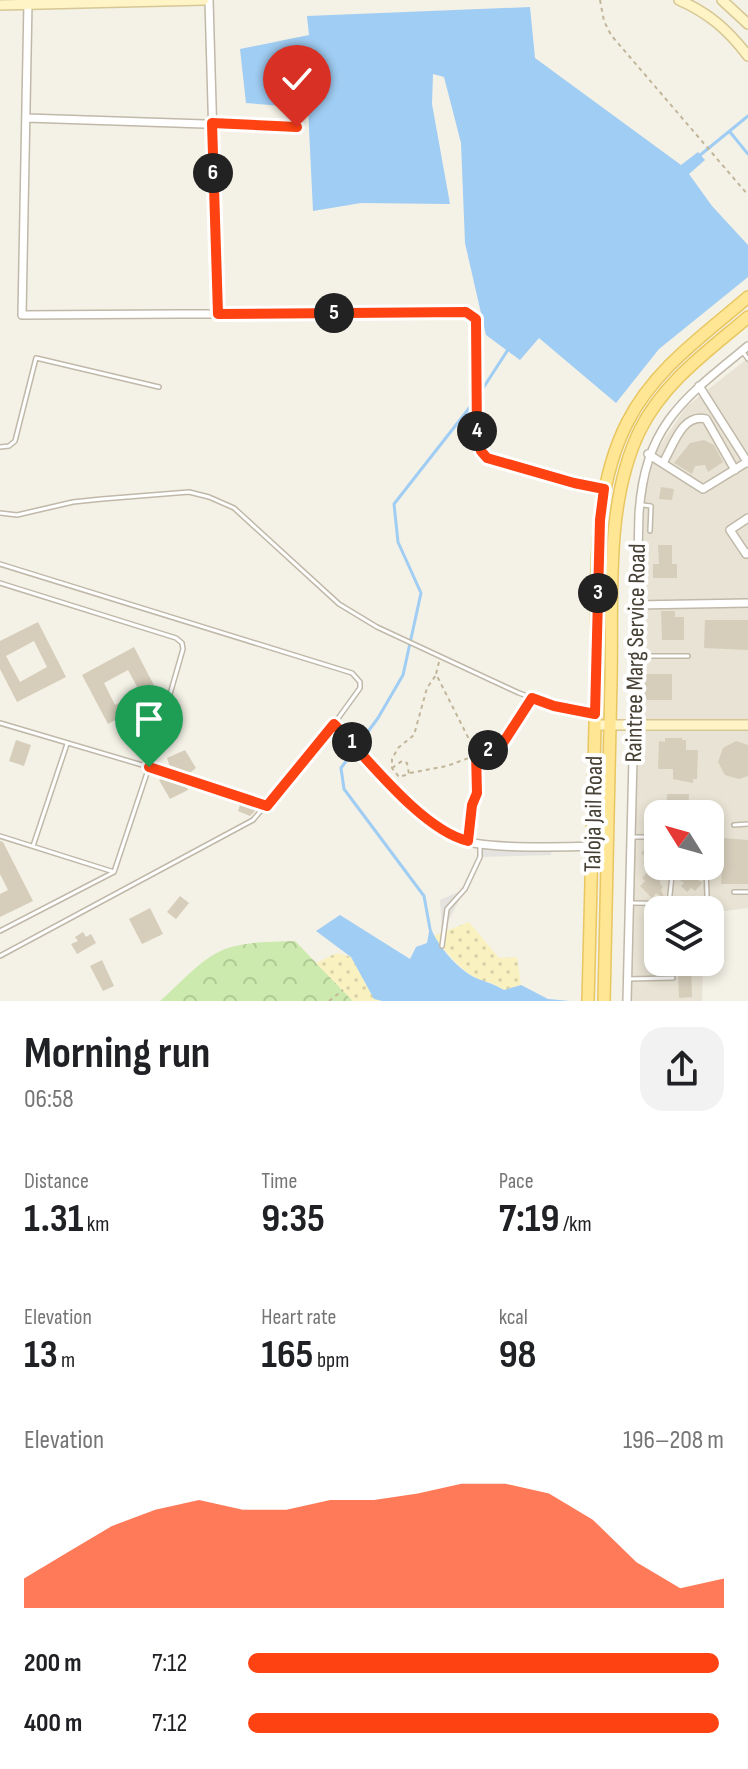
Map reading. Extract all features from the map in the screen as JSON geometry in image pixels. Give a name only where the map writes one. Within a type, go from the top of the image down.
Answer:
[{"type":"main road","name":"Taloja Jail Road","points":[[588,1001],[600,520],[609,466],[627,423],[653,382],[748,297]]},
{"type":"main road","name":"Taloja Jail Road","points":[[604,1001],[615,521],[624,470],[641,430],[665,392],[748,317]]},
{"type":"street","points":[[0,5],[206,0],[218,314]]},
{"type":"street","points":[[679,0],[698,8],[726,28],[747,52]]},
{"type":"street","points":[[722,0],[748,24]]},
{"type":"street","points":[[28,3],[22,315],[466,312],[476,319],[477,439],[481,451],[487,458],[604,489]]},
{"type":"street","points":[[27,118],[297,127]]},
{"type":"street","name":"Raintree Marg Service Road","points":[[627,1001],[639,504],[643,473],[648,454],[672,415],[699,386],[745,349]]},
{"type":"street","points":[[648,454],[703,489],[748,462],[699,386]]},
{"type":"street","points":[[663,463],[684,426],[698,417],[706,419],[735,470]]},
{"type":"street","points":[[748,518],[730,530],[748,553]]},
{"type":"street","points":[[636,605],[748,603]]},
{"type":"street","points":[[595,719],[610,725],[748,725]]},
{"type":"street","points":[[341,731],[425,820],[452,837],[480,844],[607,846]]},
{"type":"lane","points":[[745,349],[748,359]]},
{"type":"lane","points":[[0,447],[9,446],[15,441],[36,358],[159,387]]},
{"type":"lane","points":[[0,513],[17,515],[73,502],[189,492],[209,497],[234,508],[339,604],[377,627],[532,698],[595,719]]},
{"type":"lane","points":[[639,504],[651,506],[650,531]]},
{"type":"lane","points":[[0,564],[352,673],[360,682],[360,688],[334,724],[253,820],[0,956]]},
{"type":"lane","points":[[0,583],[176,638],[182,643],[149,767],[114,872],[0,931]]},
{"type":"lane","points":[[635,656],[688,656]]},
{"type":"lane","points":[[0,723],[267,806]]},
{"type":"lane","points":[[334,724],[341,731]]},
{"type":"lane","points":[[33,846],[67,744]]},
{"type":"lane","points":[[734,825],[748,824]]},
{"type":"lane","points":[[0,836],[114,872]]},
{"type":"lane","points":[[630,837],[644,837]]},
{"type":"lane","points":[[442,946],[447,909],[465,889],[480,857],[480,844]]},
{"type":"lane","points":[[734,892],[748,892]]},
{"type":"lane","points":[[629,902],[644,903]]},
{"type":"lane","points":[[627,979],[673,978]]},
{"type":"path","points":[[600,0],[604,21],[611,35],[748,195]]},
{"type":"path","points":[[440,656],[414,735],[398,748],[392,759],[392,768],[399,777],[447,766],[501,746],[532,698]]},
{"type":"path","points":[[436,674],[476,753],[477,793],[472,805],[468,841]]},
{"type":"path","points":[[392,768],[402,761],[407,763],[409,774]]},
{"type":"path","points":[[329,1001],[343,990]]},
{"type":"shaded area","points":[[748,358],[748,908],[724,911],[724,896],[644,896],[644,976],[703,976],[702,1001],[629,1001],[645,492],[657,450],[686,407]]},
{"type":"shaded area","points":[[480,844],[552,846],[551,855],[480,857]]},
{"type":"shaded area","points":[[465,889],[442,933],[440,900]]},
{"type":"green space","points":[[295,941],[353,1001],[160,1001],[199,965],[225,949],[251,943]]},
{"type":"sand","points":[[469,922],[499,958],[517,957],[521,985],[504,990],[474,977],[433,936]]},
{"type":"sand","points":[[337,953],[351,957],[374,998],[382,1001],[353,1001],[316,963]]},
{"type":"water","points":[[530,7],[535,58],[681,165],[698,152],[705,160],[689,174],[712,206],[748,245],[748,277],[659,349],[616,403],[539,338],[520,360],[486,335],[465,243],[461,143],[444,77],[433,74],[432,104],[450,204],[361,203],[313,211],[308,108],[246,103],[240,49],[309,35],[307,16]]},
{"type":"water","points":[[340,915],[410,959],[416,947],[427,943],[430,926],[451,958],[473,977],[504,990],[521,985],[548,999],[570,1001],[374,999],[351,957],[316,931]]},
{"type":"building","points":[[704,440],[714,445],[723,462],[708,472],[705,465],[695,466],[692,474],[674,463],[690,443]]},
{"type":"building","points":[[661,487],[674,489],[672,500],[659,499]]},
{"type":"building","points":[[658,545],[672,545],[672,564],[677,564],[677,578],[653,578],[653,564],[659,564]]},
{"type":"building","points":[[661,611],[675,611],[675,617],[684,617],[684,640],[662,640]]},
{"type":"building","points":[[705,620],[748,620],[748,650],[704,648]]},
{"type":"building","points":[[38,622],[66,677],[17,702],[0,669],[0,641]],"holes":[[[34,641],[47,667],[20,682],[6,656]]]},
{"type":"building","points":[[134,647],[160,697],[108,724],[82,675]],"holes":[[[128,670],[140,692],[115,705],[104,683]]]},
{"type":"building","points":[[645,674],[672,674],[672,700],[645,700]]},
{"type":"building","points":[[665,738],[682,738],[686,740],[686,750],[698,750],[697,779],[693,779],[693,783],[673,779],[673,769],[658,769],[659,741],[665,742]]},
{"type":"building","points":[[16,740],[31,745],[24,766],[9,761]]},
{"type":"building","points":[[736,741],[748,745],[748,776],[739,779],[725,775],[718,762],[723,748]]},
{"type":"building","points":[[185,750],[196,768],[187,775],[171,770],[167,758]]},
{"type":"building","points":[[166,777],[185,784],[188,790],[170,799],[159,780]]},
{"type":"building","points":[[667,794],[689,794],[689,800],[667,800]]},
{"type":"building","points":[[241,802],[258,808],[250,816],[238,811]]},
{"type":"building","points":[[724,838],[748,840],[748,884],[721,884],[724,880]]},
{"type":"building","points":[[0,841],[33,901],[0,917],[0,894],[8,890],[0,874]]},
{"type":"building","points":[[660,880],[664,896],[656,893],[650,896],[640,886],[645,881]]},
{"type":"building","points":[[680,880],[698,880],[702,883],[695,891],[691,888],[687,892],[681,886],[684,883]]},
{"type":"building","points":[[180,896],[189,903],[176,919],[167,912]]},
{"type":"building","points":[[150,908],[163,934],[142,944],[129,919]]},
{"type":"building","points":[[83,932],[86,937],[91,934],[96,943],[77,954],[71,944],[78,941],[75,937]]},
{"type":"building","points":[[102,960],[114,986],[103,991],[90,966]]},
{"type":"building","points":[[678,976],[691,976],[692,997],[679,998]]},
{"type":"waterway","points":[[699,156],[748,116]]},
{"type":"waterway","points":[[730,132],[748,154]]},
{"type":"waterway","points":[[478,396],[509,348]]},
{"type":"waterway","points":[[430,929],[424,896],[344,789],[341,768],[378,718],[403,675],[421,593],[398,542],[394,504],[474,402]]},
{"type":"route","points":[[149,767],[267,806],[334,724],[425,820],[452,837],[468,841],[472,805],[477,793],[476,753],[501,746],[532,698],[595,714],[600,520],[604,489],[487,458],[481,451],[477,439],[476,319],[466,312],[218,314],[212,123],[297,127]]}]
